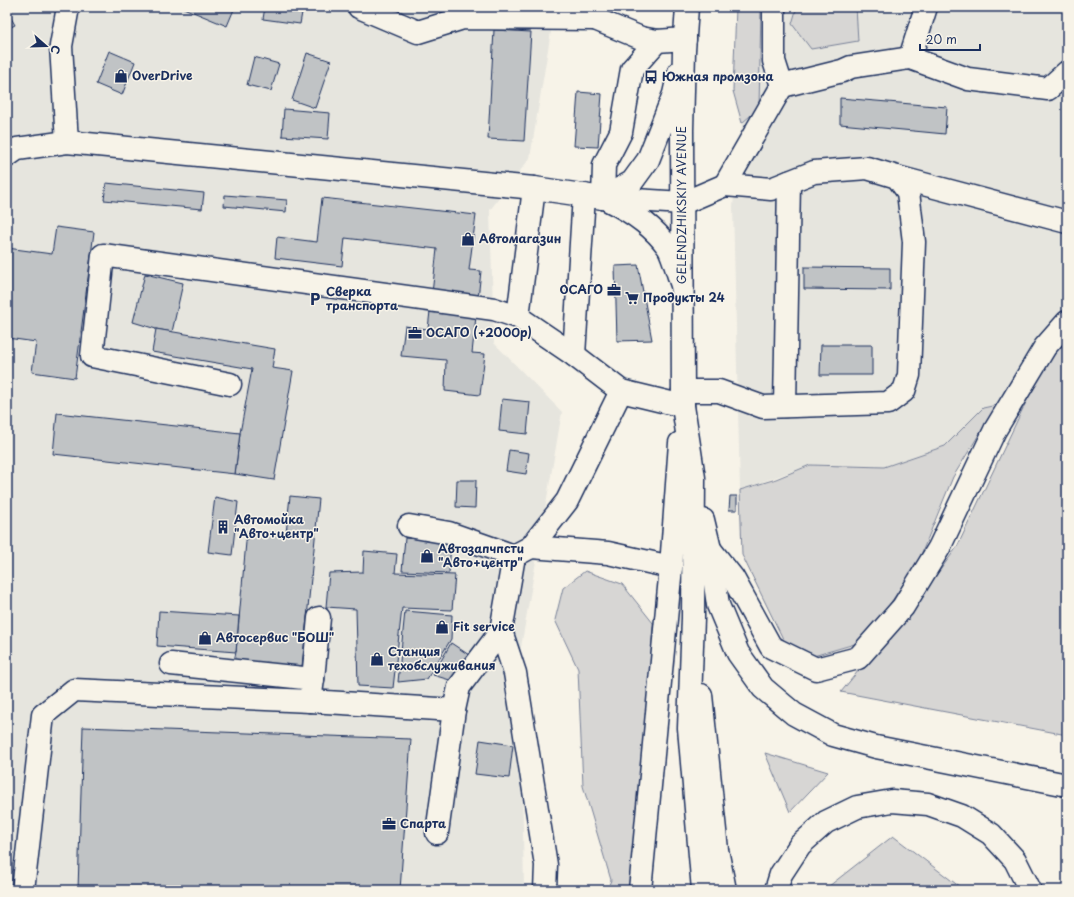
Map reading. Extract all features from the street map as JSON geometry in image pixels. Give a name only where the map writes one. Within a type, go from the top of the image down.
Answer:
[{"type":"main road","points":[[67,142],[61,46],[68,7]]},
{"type":"main road","points":[[358,7],[418,32],[463,18],[595,13],[641,38],[684,45],[674,94],[648,160],[632,182],[594,197]]},
{"type":"main road","name":"GELENDZHIKSKIY AVENUE","points":[[687,7],[684,45],[682,130],[683,399],[694,478],[693,618]]},
{"type":"main road","points":[[774,7],[774,61],[782,86]]},
{"type":"main road","points":[[910,58],[926,7]]},
{"type":"main road","points":[[574,355],[594,197],[604,164],[622,132],[632,68],[657,41]]},
{"type":"main road","points":[[725,185],[782,86],[842,71],[851,67],[910,58],[968,79],[1058,91],[1067,72]]},
{"type":"main road","points":[[10,150],[67,142],[534,188],[594,197],[683,203],[725,185],[771,189],[814,172],[867,168],[1067,222]]},
{"type":"main road","points":[[230,384],[92,356],[103,255],[494,309],[518,317],[574,355],[620,391],[683,399],[719,391],[763,407],[888,403],[904,391],[909,375],[914,242],[908,192],[897,177]]},
{"type":"main road","points":[[785,406],[789,182]]},
{"type":"main road","points":[[518,317],[534,188]]},
{"type":"main road","points":[[594,197],[628,210],[650,226],[668,248],[683,287]]},
{"type":"main road","points":[[710,549],[733,578],[771,647],[816,669],[858,658],[903,607],[939,548],[995,430],[1045,347],[1067,322]]},
{"type":"main road","points":[[437,833],[454,710],[459,687],[501,631],[523,552],[567,501],[620,391]]},
{"type":"main road","points":[[640,890],[671,567],[683,399]]},
{"type":"main road","points":[[694,478],[710,549],[718,605],[738,653],[763,688],[794,714],[833,734],[876,747],[1067,785]]},
{"type":"main road","points":[[409,526],[450,533],[523,552],[608,553],[671,567]]},
{"type":"main road","points":[[310,701],[319,618]]},
{"type":"main road","points":[[693,618],[689,728],[703,890]]},
{"type":"main road","points":[[693,618],[717,850],[725,890]]},
{"type":"main road","points":[[501,631],[515,673],[546,865],[545,890]]},
{"type":"main road","points":[[171,664],[313,679]]},
{"type":"main road","points":[[23,890],[43,715],[74,690],[310,701],[454,710]]},
{"type":"main road","points":[[776,890],[781,874],[800,845],[826,822],[857,807],[892,801],[928,804],[962,816],[991,834],[1015,860],[1030,890]]},
{"type":"shaded area","points":[[7,7],[555,7],[530,158],[490,210],[494,343],[562,412],[520,653],[524,890],[7,890]]},
{"type":"shaded area","points":[[736,7],[761,7],[759,108],[742,123],[733,91]]},
{"type":"shaded area","points":[[761,7],[1067,7],[1067,412],[1035,381],[997,405],[983,408],[945,446],[884,467],[810,465],[740,490],[733,206],[742,123],[759,108]]},
{"type":"shaded area","points":[[797,7],[856,7],[858,41],[811,49],[792,24]]},
{"type":"shaded area","points":[[1067,333],[1067,735],[841,692],[938,573],[957,547],[1036,381]]},
{"type":"shaded area","points":[[997,405],[953,477],[918,562],[865,641],[810,657],[786,645],[742,555],[740,490],[776,479],[810,465],[884,467],[945,446],[983,408]]},
{"type":"shaded area","points":[[585,571],[622,584],[653,623],[641,823],[632,890],[607,890],[611,880],[583,786],[578,669],[555,620],[563,588]]},
{"type":"shaded area","points":[[765,753],[828,772],[790,812]]},
{"type":"shaded area","points":[[893,836],[964,890],[824,890]]},
{"type":"building","points":[[181,7],[235,7],[227,26]]},
{"type":"building","points":[[265,7],[303,7],[300,24],[263,19]]},
{"type":"building","points":[[7,11],[15,25],[7,29]]},
{"type":"building","points":[[494,30],[531,32],[524,141],[488,139]]},
{"type":"building","points":[[109,51],[135,62],[122,95],[96,84]]},
{"type":"building","points":[[307,53],[331,61],[315,108],[292,100]]},
{"type":"building","points":[[254,57],[279,64],[271,91],[247,85]]},
{"type":"building","points":[[578,92],[602,94],[598,147],[574,146]]},
{"type":"building","points":[[840,98],[947,107],[945,134],[840,124]]},
{"type":"building","points":[[284,109],[330,113],[328,139],[282,136]]},
{"type":"building","points":[[106,183],[204,193],[202,209],[104,200]]},
{"type":"building","points":[[225,195],[287,200],[286,212],[224,206]]},
{"type":"building","points":[[322,198],[476,215],[469,270],[481,271],[472,353],[485,354],[480,395],[445,391],[446,360],[401,356],[405,326],[428,329],[437,249],[345,238],[342,266],[275,258],[277,237],[317,242]]},
{"type":"building","points":[[56,227],[94,232],[75,378],[32,372],[36,342],[7,338],[7,248],[52,254]]},
{"type":"building","points":[[638,265],[652,340],[617,341],[615,266]]},
{"type":"building","points":[[804,267],[890,268],[890,290],[804,289]]},
{"type":"building","points":[[145,274],[183,283],[172,332],[133,322]]},
{"type":"building","points":[[156,329],[275,349],[272,368],[293,371],[274,480],[235,474],[240,433],[252,369],[152,352]]},
{"type":"building","points":[[821,345],[872,345],[872,375],[820,375]]},
{"type":"building","points":[[502,399],[530,402],[527,434],[499,431]]},
{"type":"building","points":[[57,413],[240,433],[235,474],[53,454]]},
{"type":"building","points":[[509,450],[529,453],[526,474],[506,471]]},
{"type":"building","points":[[457,480],[476,480],[475,508],[456,507]]},
{"type":"building","points":[[290,496],[319,499],[302,667],[234,661],[247,531],[286,534]]},
{"type":"building","points":[[730,496],[737,496],[737,510],[729,510]]},
{"type":"building","name":"Автомойка \"Авто+центр\"","points":[[215,497],[238,502],[232,555],[208,552]]},
{"type":"building","name":"Автозапчпсти \"Авто+центр\"","points":[[405,538],[451,541],[449,573],[402,571]]},
{"type":"building","points":[[364,551],[397,554],[395,573],[455,575],[452,610],[402,608],[393,688],[358,686],[356,609],[326,607],[329,573],[363,572]]},
{"type":"building","points":[[159,611],[239,616],[236,652],[157,646]]},
{"type":"building","points":[[405,611],[452,615],[451,639],[427,679],[398,682]]},
{"type":"building","points":[[451,643],[469,655],[453,681],[433,675]]},
{"type":"building","points":[[83,727],[411,739],[400,890],[78,890]]},
{"type":"building","points":[[480,740],[513,745],[509,778],[475,774]]},
{"type":"place","name":"OverDrive","points":[[121,76]]},
{"type":"place","name":"Южная промзона","points":[[651,77]]},
{"type":"place","name":"Автомагазин","points":[[468,239]]},
{"type":"place","name":"ОСАГО","points":[[614,290]]},
{"type":"place","name":"Продукты 24","points":[[632,298]]},
{"type":"place","name":"Сверка транспорта","points":[[315,299]]},
{"type":"place","name":"ОСАГО (+2000р)","points":[[415,333]]},
{"type":"place","name":"Автомойка \"Авто+центр\"","points":[[223,527]]},
{"type":"place","name":"Автозапчпсти \"Авто+центр\"","points":[[427,556]]},
{"type":"place","name":"Fit service","points":[[442,627]]},
{"type":"place","name":"Автосервис \"БОШ\"","points":[[205,638]]},
{"type":"place","name":"Станция техобслуживания","points":[[377,659]]},
{"type":"place","name":"Спарта","points":[[389,824]]}]
